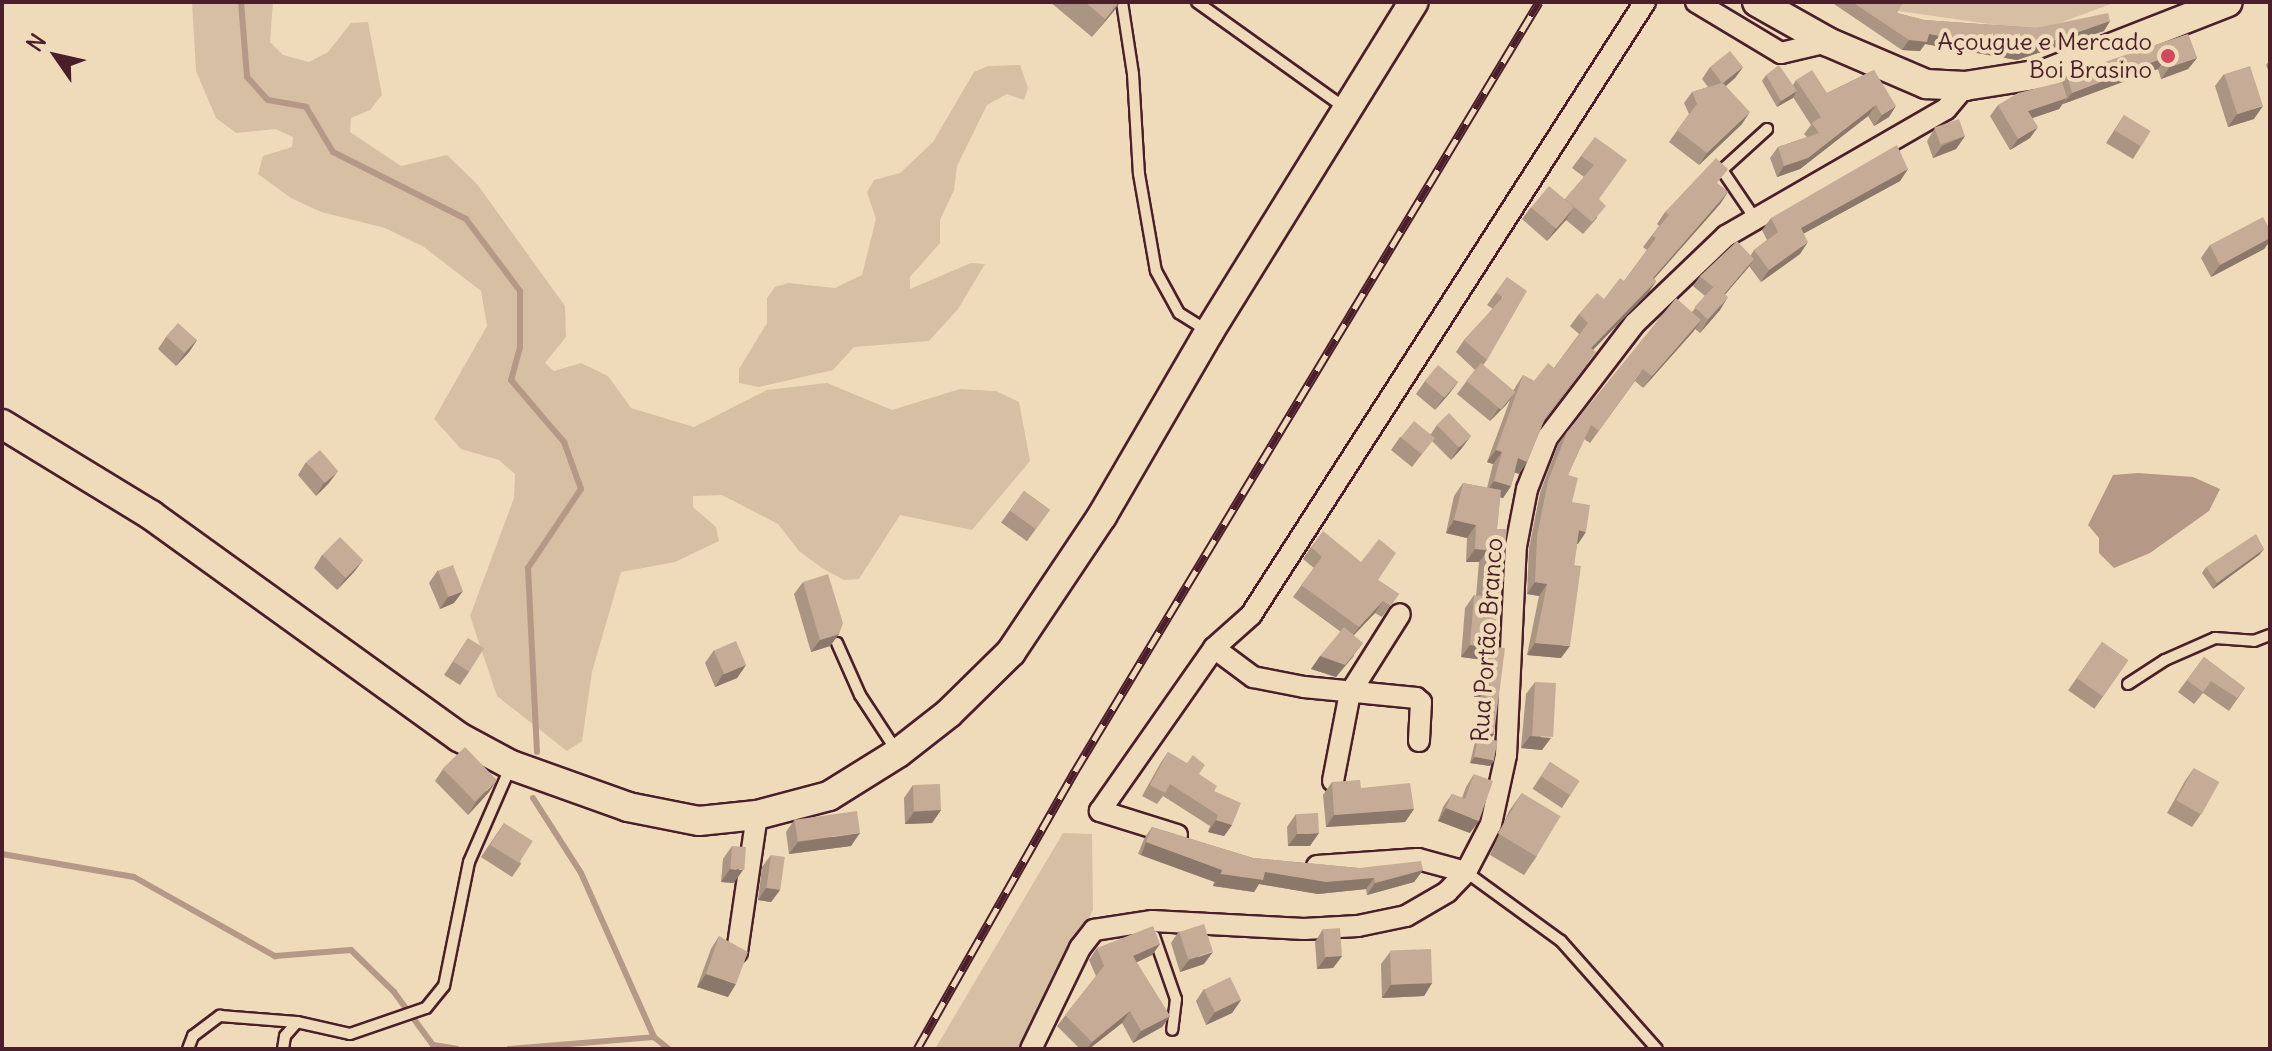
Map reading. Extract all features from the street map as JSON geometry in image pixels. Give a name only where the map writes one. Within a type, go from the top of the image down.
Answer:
[{"type":"main road","points":[[2,424],[151,515],[459,737],[511,765],[628,807],[699,821],[757,815],[829,796],[898,753],[949,713],[1011,652],[1102,516],[1209,332],[1414,2]]},
{"type":"main road","points":[[1757,2],[1828,42],[1926,84],[1965,86],[2047,73],[2228,2]]},
{"type":"street","points":[[1191,839],[1100,811],[1214,648],[1251,615],[1645,2]]},
{"type":"street","points":[[1696,2],[1781,53],[1828,42]]},
{"type":"street","name":"Rua Portão Branco","points":[[1031,1049],[1080,948],[1094,930],[1152,921],[1304,929],[1358,926],[1406,916],[1447,892],[1466,872],[1491,824],[1506,755],[1516,546],[1527,489],[1547,438],[1590,378],[1685,270],[1726,236],[1946,109],[1965,86]]},
{"type":"street","points":[[1333,781],[1350,693],[1400,614]]},
{"type":"street","points":[[1214,648],[1253,677],[1350,693],[1416,698],[1421,702],[1419,741]]},
{"type":"street","points":[[737,952],[757,815]]},
{"type":"street","points":[[1299,866],[1352,867],[1418,859],[1466,872]]},
{"type":"lane","points":[[1122,2],[1133,74],[1139,174],[1156,271],[1179,313],[1209,332]]},
{"type":"lane","points":[[1197,2],[1346,109]]},
{"type":"lane","points":[[1756,220],[1722,170],[1767,129]]},
{"type":"lane","points":[[2128,684],[2215,638],[2254,641],[2270,635]]},
{"type":"lane","points":[[837,643],[860,695],[898,753]]},
{"type":"lane","points":[[188,1049],[207,1021],[220,1016],[297,1022],[350,1034],[426,1008],[444,986],[469,862],[511,765]]},
{"type":"lane","points":[[1466,872],[1561,941],[1657,1049]]},
{"type":"lane","points":[[1152,921],[1176,999],[1172,1030]]},
{"type":"lane","points":[[283,1049],[285,1036],[297,1022]]},
{"type":"shaded area","points":[[192,2],[273,2],[270,42],[283,55],[309,62],[328,52],[351,23],[368,22],[382,95],[370,110],[351,118],[350,132],[401,166],[447,155],[477,184],[565,306],[566,337],[545,363],[554,371],[581,363],[608,376],[631,408],[694,427],[767,390],[827,383],[892,410],[960,389],[996,391],[1019,402],[1030,461],[972,530],[900,515],[859,579],[844,580],[822,568],[799,551],[778,524],[722,495],[693,496],[693,507],[716,527],[719,541],[675,562],[621,572],[592,672],[582,741],[567,751],[497,696],[470,616],[514,498],[515,474],[499,460],[461,449],[434,419],[487,326],[481,291],[424,247],[385,228],[321,212],[291,198],[258,174],[263,156],[292,147],[293,137],[275,129],[236,133],[216,118],[196,71]]},
{"type":"shaded area","points":[[1880,2],[2116,2],[2038,31],[1899,11]]},
{"type":"shaded area","points":[[1020,65],[1028,88],[1024,100],[1007,94],[987,105],[957,166],[954,190],[940,220],[940,243],[910,277],[910,289],[971,263],[985,264],[958,309],[929,341],[854,347],[833,370],[759,387],[739,383],[739,369],[767,323],[767,298],[775,287],[788,283],[835,288],[862,275],[876,219],[867,192],[874,180],[900,173],[933,142],[974,72],[988,66]]},
{"type":"shaded area","points":[[2138,473],[2193,477],[2220,489],[2209,511],[2150,553],[2114,568],[2099,553],[2099,538],[2088,525],[2113,475]]},
{"type":"shaded area","points":[[1063,833],[1092,834],[1093,910],[1023,1049],[935,1049]]},
{"type":"building","points":[[1085,2],[1119,2],[1105,19]]},
{"type":"building","points":[[1852,2],[1901,2],[1897,13],[1924,20],[2036,28],[2108,13],[2110,21],[2024,51],[1929,34],[1927,42],[1909,40]]},
{"type":"building","points":[[2188,34],[2197,58],[2170,67],[2166,57],[2072,93],[2067,75]]},
{"type":"building","points":[[1730,51],[1743,67],[1723,83],[1750,112],[1707,153],[1677,130],[1697,104],[1692,92],[1722,83],[1710,67]]},
{"type":"building","points":[[1779,65],[1797,91],[1781,101],[1766,75]]},
{"type":"building","points":[[2250,66],[2263,106],[2237,114],[2224,74]]},
{"type":"building","points":[[1812,70],[1827,93],[1874,70],[1896,106],[1882,115],[1876,105],[1808,158],[1784,166],[1778,147],[1819,133],[1812,123],[1821,117],[1796,80]]},
{"type":"building","points":[[2062,82],[2067,98],[2028,111],[2038,127],[2018,139],[1998,105],[2018,93]]},
{"type":"building","points":[[2124,115],[2151,131],[2141,146],[2115,130]]},
{"type":"building","points":[[1959,119],[1965,136],[1940,144],[1934,127]]},
{"type":"building","points":[[1595,137],[1627,160],[1599,199],[1606,206],[1592,222],[1565,199],[1594,165],[1581,156]]},
{"type":"building","points":[[1897,145],[1908,169],[1801,228],[1808,242],[1769,270],[1754,250],[1778,232],[1771,218]]},
{"type":"building","points":[[1716,158],[1728,169],[1717,183],[1728,192],[1653,278],[1656,281],[1591,348],[1596,352],[1545,418],[1527,462],[1518,458],[1511,486],[1494,481],[1502,452],[1496,450],[1523,375],[1534,381],[1548,363],[1554,368],[1588,323],[1579,314],[1597,293],[1604,299],[1620,278],[1624,281],[1656,238],[1652,235],[1669,215],[1665,212]]},
{"type":"building","points":[[1549,186],[1574,207],[1556,229],[1531,207]]},
{"type":"building","points":[[2263,217],[2270,230],[2270,238],[2220,265],[2210,245]]},
{"type":"building","points":[[1737,241],[1754,259],[1724,294],[1700,276]]},
{"type":"building","points":[[1507,277],[1527,291],[1487,360],[1464,340],[1503,297],[1496,293]]},
{"type":"building","points":[[1715,285],[1728,297],[1708,319],[1695,307]]},
{"type":"building","points":[[1676,298],[1701,320],[1652,376],[1643,369],[1599,431],[1591,425],[1568,475],[1578,478],[1572,502],[1590,505],[1586,532],[1579,530],[1574,565],[1581,566],[1570,646],[1535,643],[1547,584],[1535,582],[1537,536],[1548,481],[1567,432]]},
{"type":"building","points":[[178,323],[197,340],[185,353],[166,336]]},
{"type":"building","points":[[1481,363],[1515,392],[1501,410],[1466,381]]},
{"type":"building","points":[[1438,365],[1458,382],[1444,398],[1425,381]]},
{"type":"building","points":[[1449,413],[1471,436],[1459,448],[1437,425]]},
{"type":"building","points":[[1414,421],[1435,438],[1422,454],[1401,437]]},
{"type":"building","points":[[320,450],[338,471],[325,483],[306,462]]},
{"type":"building","points":[[1463,483],[1501,490],[1497,529],[1507,529],[1493,647],[1470,645],[1474,595],[1483,596],[1488,550],[1475,549],[1476,525],[1454,520]]},
{"type":"building","points":[[1024,491],[1050,510],[1036,529],[1010,510]]},
{"type":"building","points":[[1323,531],[1361,562],[1379,539],[1396,553],[1378,580],[1399,594],[1391,606],[1383,601],[1359,627],[1301,585],[1322,557],[1311,547]]},
{"type":"building","points":[[2256,534],[2264,549],[2217,583],[2206,567]]},
{"type":"building","points":[[340,537],[363,560],[346,578],[322,555]]},
{"type":"building","points":[[453,565],[463,591],[448,597],[438,571]]},
{"type":"building","points":[[828,574],[843,623],[839,634],[820,640],[803,582]]},
{"type":"building","points":[[1344,627],[1363,643],[1345,665],[1320,656]]},
{"type":"building","points":[[468,638],[484,648],[469,672],[453,662]]},
{"type":"building","points":[[736,641],[746,665],[724,674],[714,650]]},
{"type":"building","points":[[2102,642],[2128,660],[2103,696],[2077,678]]},
{"type":"building","points":[[1494,647],[1505,648],[1494,734],[1480,731],[1487,687],[1481,687],[1485,660],[1492,661]]},
{"type":"building","points":[[2204,657],[2245,688],[2237,698],[2211,681],[2203,692],[2187,680]]},
{"type":"building","points":[[1535,682],[1556,683],[1553,737],[1532,736]]},
{"type":"building","points":[[1478,737],[1498,741],[1494,760],[1474,757]]},
{"type":"building","points":[[465,747],[497,780],[475,802],[443,769]]},
{"type":"building","points":[[1168,752],[1187,763],[1193,755],[1205,765],[1199,774],[1217,786],[1214,791],[1241,803],[1232,825],[1216,820],[1218,815],[1170,784],[1165,793],[1150,785]]},
{"type":"building","points":[[1550,762],[1579,781],[1570,795],[1541,776]]},
{"type":"building","points":[[2194,768],[2219,782],[2201,814],[2176,800]]},
{"type":"building","points":[[1474,774],[1493,781],[1479,821],[1446,808],[1452,794],[1465,799]]},
{"type":"building","points":[[1360,780],[1361,788],[1410,783],[1414,809],[1334,815],[1332,782]]},
{"type":"building","points":[[940,784],[941,810],[914,811],[913,785]]},
{"type":"building","points":[[1522,793],[1561,816],[1536,856],[1498,833]]},
{"type":"building","points":[[857,811],[860,833],[798,842],[795,820]]},
{"type":"building","points":[[1318,813],[1319,833],[1297,834],[1296,814]]},
{"type":"building","points":[[504,823],[533,841],[519,863],[490,845]]},
{"type":"building","points":[[1152,827],[1253,858],[1359,868],[1421,861],[1423,870],[1375,883],[1374,878],[1326,882],[1265,872],[1263,880],[1221,874],[1222,870],[1146,842]]},
{"type":"building","points":[[732,846],[746,847],[744,870],[730,869]]},
{"type":"building","points":[[771,855],[785,857],[780,890],[766,888]]},
{"type":"building","points":[[1204,924],[1213,952],[1188,960],[1179,932]]},
{"type":"building","points":[[1153,926],[1160,944],[1133,956],[1170,1016],[1141,1031],[1130,1011],[1092,1042],[1065,1015],[1104,966],[1097,948]]},
{"type":"building","points":[[1340,928],[1342,956],[1325,957],[1323,929]]},
{"type":"building","points":[[719,936],[748,952],[736,984],[706,974]]},
{"type":"building","points":[[1431,949],[1432,983],[1391,984],[1390,950]]},
{"type":"building","points":[[1230,977],[1241,999],[1215,1012],[1204,990]]},
{"type":"waterway","points":[[241,2],[247,77],[268,100],[306,107],[333,152],[466,219],[520,291],[520,347],[511,380],[564,442],[581,489],[528,568],[537,752]]},
{"type":"waterway","points":[[533,798],[581,873],[654,1037],[669,1049]]},
{"type":"waterway","points":[[2,854],[134,877],[275,956],[351,950],[394,992],[433,1045],[457,1049]]},
{"type":"waterway","points":[[509,1049],[654,1037]]},
{"type":"railway","points":[[917,1049],[1075,771],[1539,2]]},
{"type":"place","name":"Açougue e Mercado Boi Brasino","points":[[2168,56]]}]
